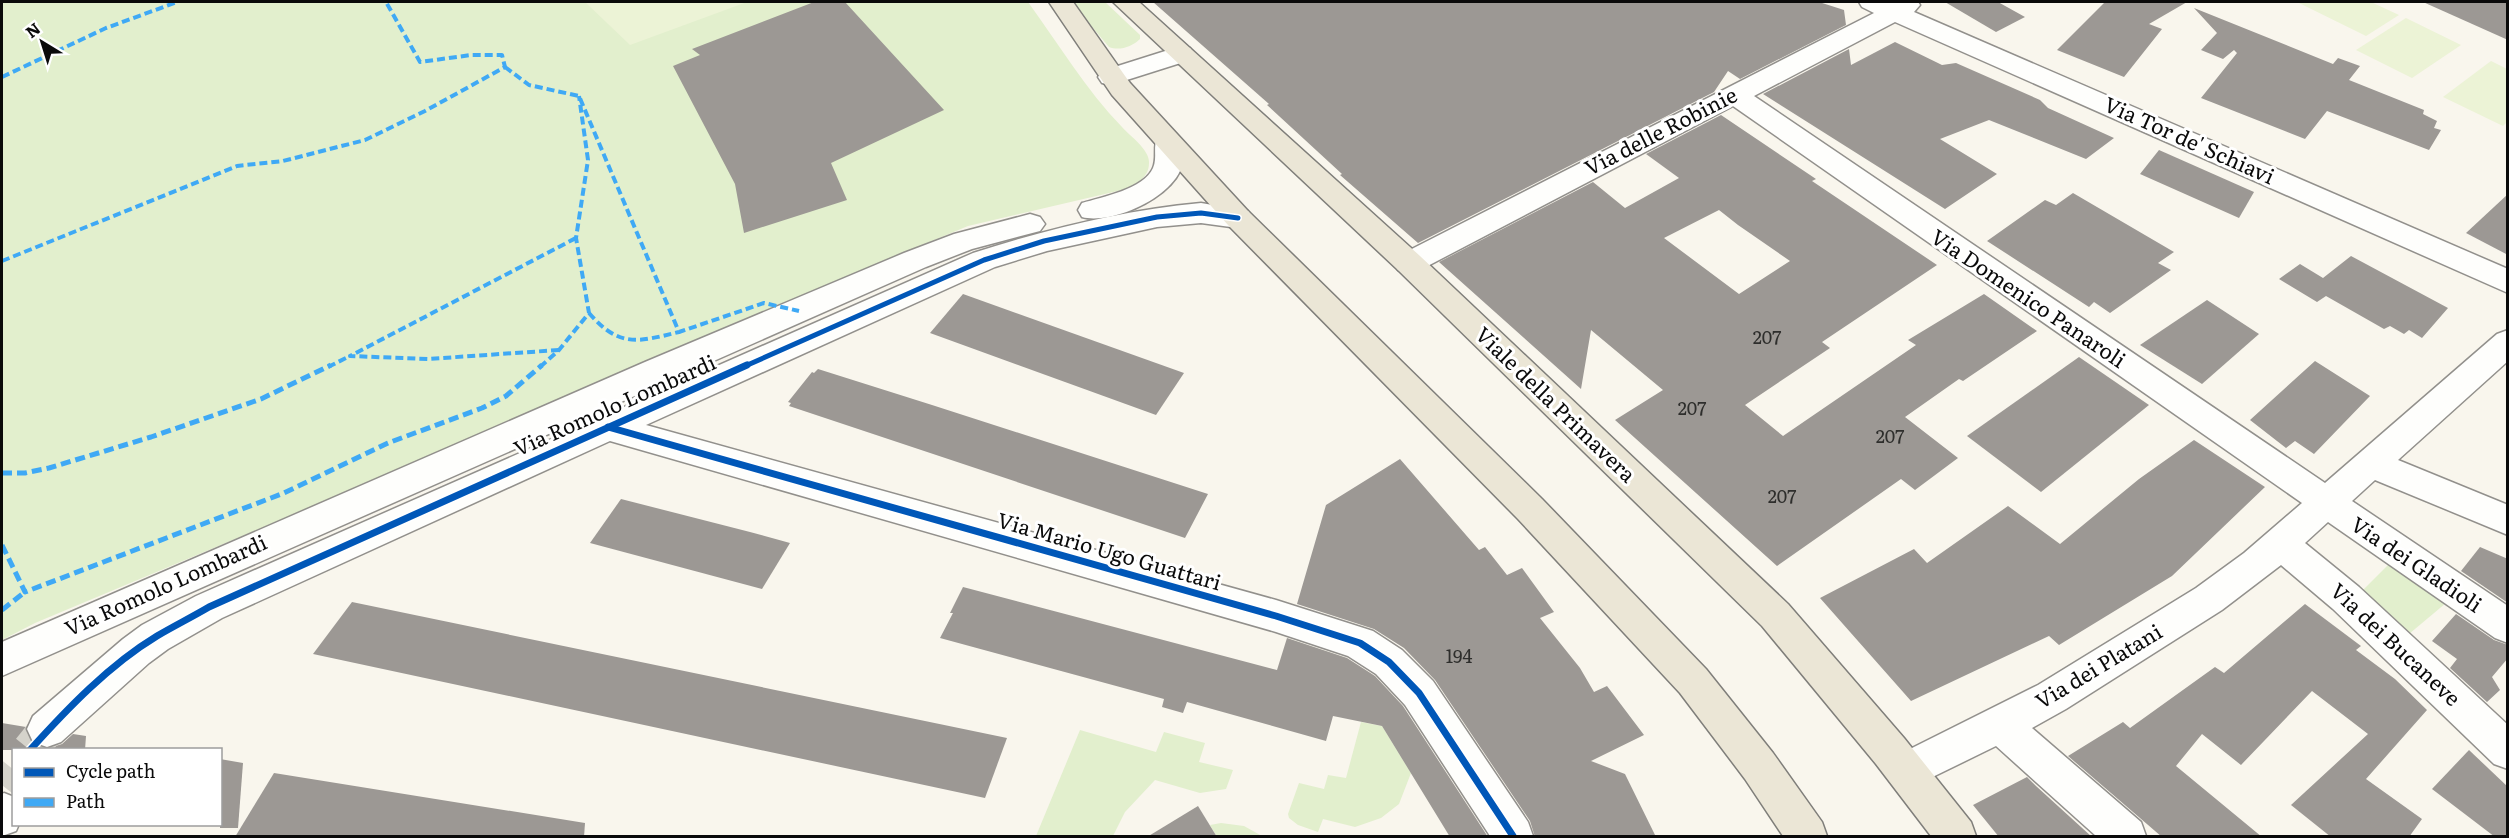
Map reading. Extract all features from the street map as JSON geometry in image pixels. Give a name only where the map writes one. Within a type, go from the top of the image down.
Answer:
[{"type":"main road","points":[[1061,2],[1111,77],[1238,218],[1530,510],[1671,657],[1730,728],[1807,837]]},
{"type":"main road","name":"Viale della Primavera","points":[[1125,2],[1409,263],[1775,615],[1827,674],[1956,837]]},
{"type":"street","name":"Via delle Robinie","points":[[1409,263],[1733,94],[1894,5]]},
{"type":"street","name":"Via Tor de' Schiavi","points":[[1894,5],[2508,282]]},
{"type":"street","points":[[1111,77],[1181,54]]},
{"type":"street","name":"Via Domenico Panaroli","points":[[1733,94],[2325,502]]},
{"type":"street","name":"Via Romolo Lombardi","points":[[2,659],[656,371],[915,260],[989,234],[1128,200],[1156,183],[1168,168],[1168,142]]},
{"type":"street","name":"Via Romolo Lombardi","points":[[57,731],[98,683],[156,637],[209,607],[608,427],[1011,250],[1081,232],[1157,217],[1201,213],[1238,218]]},
{"type":"street","points":[[2508,342],[2371,464],[2508,521]]},
{"type":"street","name":"Via Mario Ugo Guattari","points":[[608,427],[1276,616],[1360,644],[1389,662],[1419,693],[1513,837]]},
{"type":"street","name":"Via dei Platani","points":[[1906,771],[2000,725],[2122,655],[2209,599],[2257,564],[2371,464]]},
{"type":"street","name":"Via dei Gladioli","points":[[2325,502],[2508,627]]},
{"type":"street","name":"Via dei Bucaneve","points":[[2280,543],[2346,598],[2508,750]]},
{"type":"street","points":[[2000,725],[2126,837]]},
{"type":"green space","points":[[2,2],[1028,2],[1096,98],[1143,148],[1149,163],[1140,181],[1122,190],[968,226],[735,323],[295,514],[35,623],[2,640]]},
{"type":"green space","points":[[585,2],[747,2],[630,45]]},
{"type":"green space","points":[[1071,2],[1105,2],[1140,35],[1140,39],[1125,48],[1109,47]]},
{"type":"green space","points":[[2297,2],[2371,2],[2399,15],[2366,36]]},
{"type":"green space","points":[[2406,18],[2461,45],[2412,78],[2356,50]]},
{"type":"green space","points":[[2491,61],[2507,69],[2507,122],[2503,126],[2443,97]]},
{"type":"green space","points":[[2389,564],[2446,603],[2403,639],[2363,590]]},
{"type":"green space","points":[[1361,722],[1382,726],[1411,773],[1399,804],[1381,818],[1355,827],[1323,819],[1318,832],[1298,825],[1289,818],[1288,814],[1299,783],[1324,789],[1328,775],[1346,778]]},
{"type":"green space","points":[[1080,730],[1156,752],[1164,732],[1205,743],[1199,762],[1233,770],[1226,789],[1200,793],[1155,780],[1125,812],[1113,836],[1036,836]]},
{"type":"green space","points":[[1221,823],[1244,826],[1262,836],[1216,835],[1210,825]]},
{"type":"building","points":[[814,2],[845,2],[944,110],[831,163],[847,200],[744,233],[735,184],[673,66],[700,55],[692,49]]},
{"type":"building","points":[[1153,2],[1819,2],[1844,10],[1846,25],[1740,79],[1728,71],[1714,92],[1418,243],[1340,175],[1342,174],[1267,105],[1269,104]]},
{"type":"building","points":[[1945,2],[1998,2],[2025,17],[1996,32]]},
{"type":"building","points":[[2105,2],[2187,2],[2149,24],[2162,29],[2124,77],[2057,50]]},
{"type":"building","points":[[2423,2],[2508,2],[2508,40]]},
{"type":"building","points":[[2194,8],[2333,64],[2338,58],[2360,66],[2349,80],[2424,110],[2423,114],[2437,121],[2434,128],[2441,130],[2429,150],[2327,111],[2305,139],[2201,98],[2237,53],[2234,50],[2223,59],[2201,50],[2217,33]]},
{"type":"building","points":[[1895,42],[1942,65],[1956,63],[2040,100],[2048,108],[2114,138],[2086,159],[1989,120],[1940,139],[1997,174],[1945,209],[1763,94],[1849,49],[1851,65]]},
{"type":"building","points":[[1721,115],[1816,179],[1812,181],[1937,265],[1822,342],[1830,348],[1745,405],[1783,436],[1916,345],[1908,340],[1984,294],[2037,331],[1963,381],[1959,379],[1905,417],[1958,458],[1915,490],[1901,479],[1777,566],[1615,420],[1663,390],[1591,330],[1581,389],[1439,262],[1593,182],[1625,208],[1679,178],[1646,154]],"holes":[[[1719,210],[1790,261],[1739,294],[1664,238]]]},
{"type":"building","points":[[2159,150],[2254,192],[2239,218],[2140,174]]},
{"type":"building","points":[[2073,193],[2174,252],[2158,263],[2171,270],[2110,313],[2094,302],[2089,307],[1987,241],[2045,200],[2056,205]]},
{"type":"building","points":[[2508,194],[2508,255],[2466,233]]},
{"type":"building","points":[[2351,256],[2448,308],[2422,338],[2409,330],[2404,334],[2390,326],[2384,329],[2326,296],[2317,302],[2279,279],[2300,264],[2323,278]]},
{"type":"building","points":[[963,294],[1184,373],[1156,415],[930,333]]},
{"type":"building","points":[[2207,300],[2259,334],[2202,384],[2140,345]]},
{"type":"building","points":[[2079,357],[2149,405],[2041,492],[1967,436]]},
{"type":"building","points":[[2315,361],[2370,396],[2314,454],[2295,441],[2286,448],[2250,420]]},
{"type":"building","points":[[818,369],[1208,494],[1185,538],[789,406],[791,403],[788,402],[812,372]]},
{"type":"building","points":[[2194,440],[2265,487],[2172,576],[2059,645],[2049,636],[1911,701],[1820,598],[1914,549],[1927,563],[2008,506],[2060,544],[2139,479]]},
{"type":"building","points":[[1400,459],[1479,550],[1485,547],[1507,575],[1522,568],[1554,612],[1540,618],[1580,668],[1594,692],[1607,686],[1644,735],[1591,761],[1625,774],[1656,837],[1535,837],[1530,821],[1435,680],[1404,648],[1374,629],[1297,604],[1326,505]]},
{"type":"building","points":[[621,499],[790,543],[762,589],[590,543]]},
{"type":"building","points":[[2480,547],[2508,559],[2508,603],[2461,571]]},
{"type":"building","points":[[963,587],[1277,670],[1287,638],[1347,658],[1375,676],[1403,706],[1488,837],[1450,837],[1382,726],[1333,716],[1326,741],[1187,702],[1183,713],[1162,707],[1164,699],[940,638]]},
{"type":"building","points":[[352,602],[1007,738],[985,798],[313,654]]},
{"type":"building","points":[[2305,604],[2361,646],[2356,650],[2395,679],[2427,710],[2366,779],[2422,819],[2409,837],[2331,837],[2291,805],[2368,734],[2312,691],[2241,765],[2202,734],[2176,766],[2262,837],[2162,837],[2068,756],[2123,722],[2130,728],[2215,667],[2224,673]]},
{"type":"building","points":[[2456,614],[2494,640],[2508,645],[2508,658],[2492,677],[2500,690],[2487,702],[2450,668],[2457,659],[2432,641]]},
{"type":"building","points":[[2,723],[26,727],[31,743],[44,748],[12,748],[12,750],[2,750]]},
{"type":"building","points":[[73,734],[86,736],[85,748],[49,748],[62,744]]},
{"type":"building","points":[[2469,750],[2508,787],[2508,837],[2495,837],[2432,789]]},
{"type":"building","points":[[222,759],[243,763],[238,828],[220,828],[222,826]]},
{"type":"building","points":[[274,773],[585,823],[584,837],[235,837]]},
{"type":"building","points":[[2027,777],[2092,837],[1999,837],[1973,805]]},
{"type":"building","points":[[1198,806],[1217,837],[1147,837]]},
{"type":"tunnel","points":[[32,748],[47,729]]},
{"type":"tunnel","points":[[2,785],[12,772]]},
{"type":"marked path","points":[[2,77],[106,28],[177,2]]},
{"type":"marked path","points":[[2,261],[237,166],[283,161],[365,140],[425,111],[505,67],[502,55],[471,55],[420,62],[386,2]]},
{"type":"marked path","points":[[505,67],[529,85],[579,96],[679,332],[764,303],[799,311]]},
{"type":"marked path","points":[[2,545],[25,592],[284,493],[388,443],[482,408],[506,396],[559,350],[589,313],[576,238],[588,160],[579,96]]},
{"type":"marked path","points":[[559,350],[402,360],[350,356],[576,238]]},
{"type":"marked path","points":[[589,313],[600,325],[619,338],[652,339],[679,332]]},
{"type":"marked path","points":[[2,473],[25,473],[49,468],[151,437],[261,399],[350,356]]},
{"type":"marked path","points":[[2,610],[25,592]]},
{"type":"cycle path","points":[[32,748],[61,715],[116,667],[155,637],[209,607],[984,260],[1044,241],[1157,217],[1201,213],[1238,218]]},
{"type":"cycle path","points":[[608,427],[1276,616],[1360,643],[1389,662],[1419,693],[1513,836]]}]
